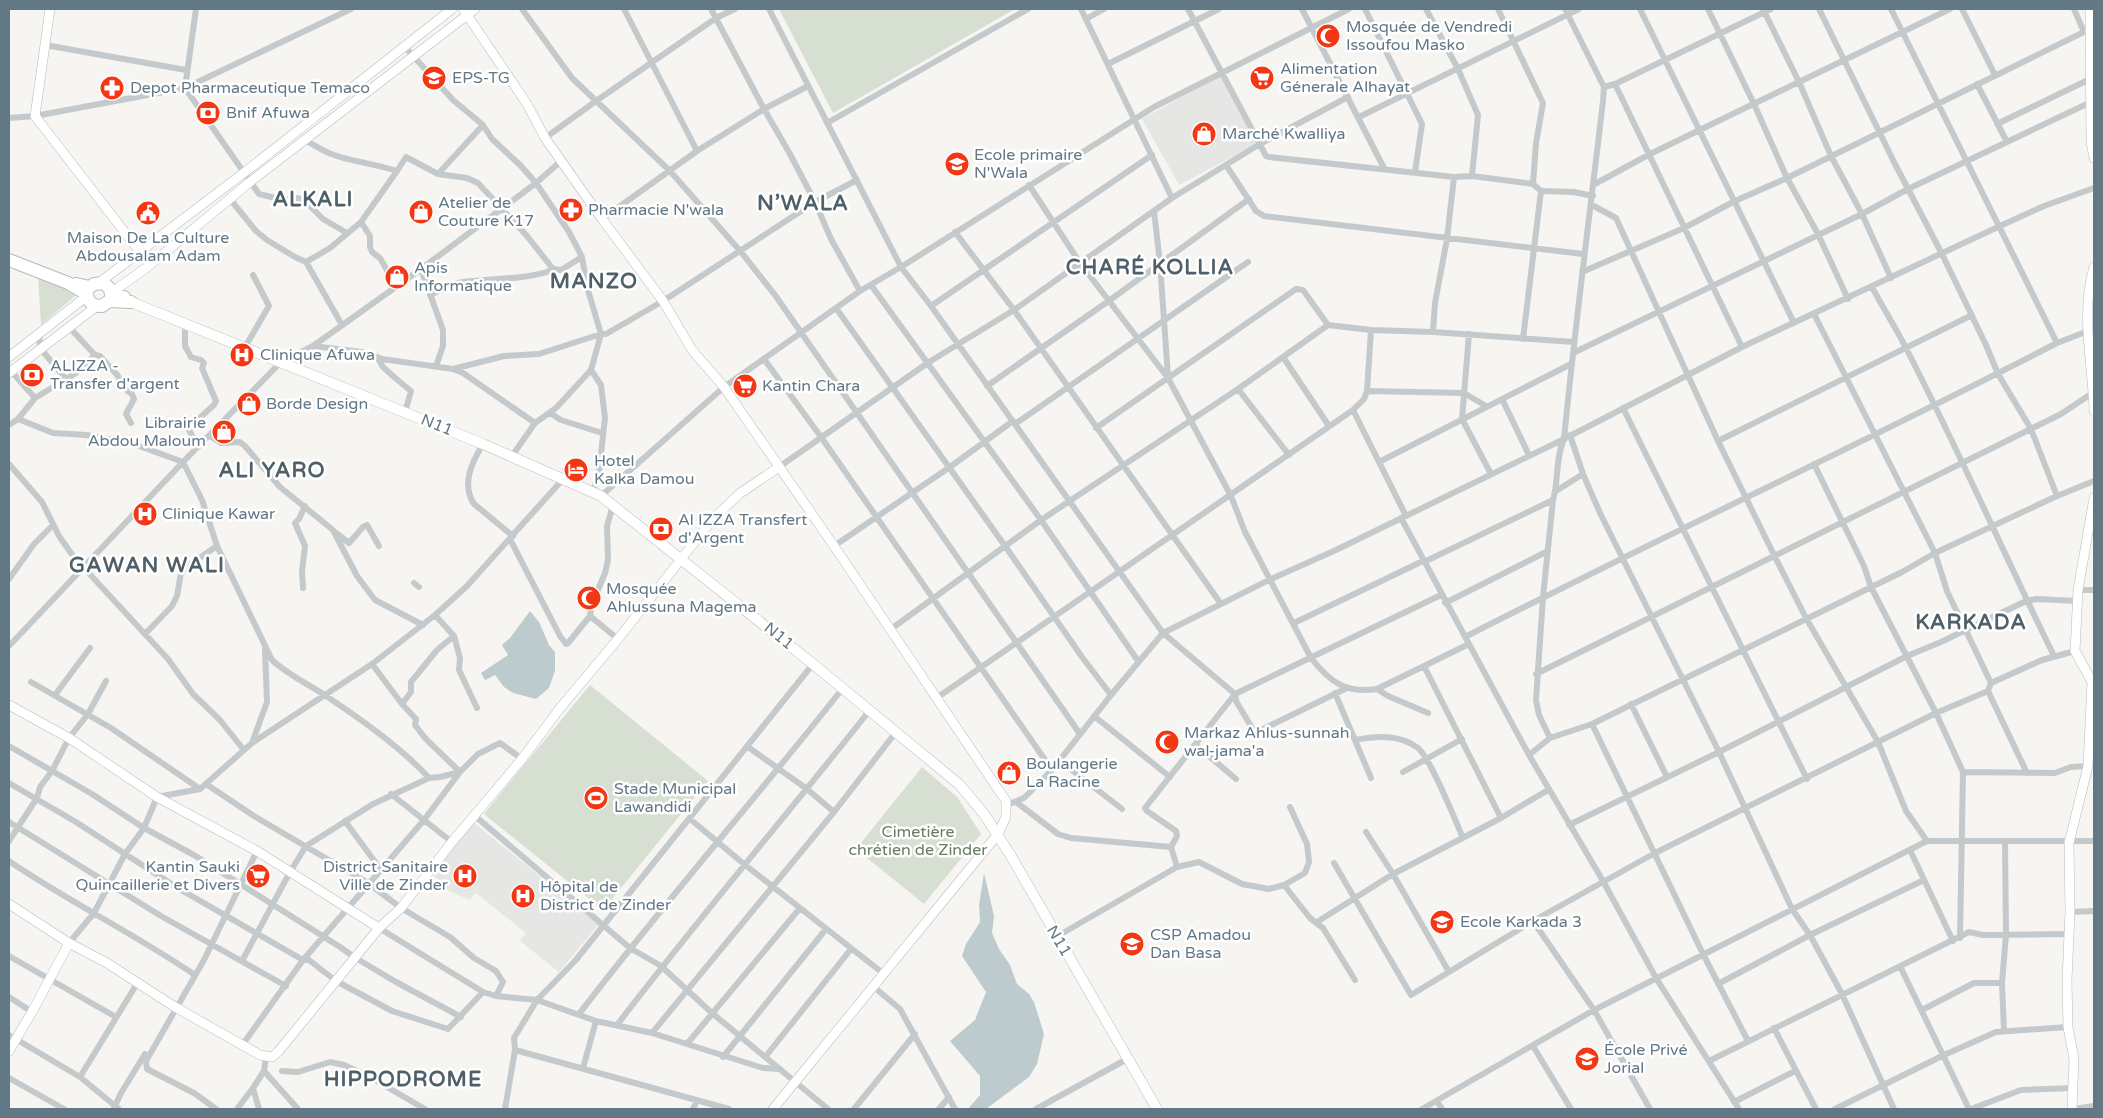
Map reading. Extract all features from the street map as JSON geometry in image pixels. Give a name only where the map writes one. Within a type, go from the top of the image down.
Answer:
[{"type":"highway","points":[[9,260],[91,290],[108,286],[111,296]]},
{"type":"highway","points":[[91,290],[90,303],[97,306],[102,306],[111,296]]},
{"type":"highway","points":[[111,296],[131,302]]},
{"type":"main road","name":"N11","points":[[131,302],[564,478],[613,504],[683,559],[960,785],[998,834],[1157,1109]]},
{"type":"street","points":[[50,9],[35,116],[150,265]]},
{"type":"street","points":[[196,9],[185,88],[245,172],[250,182],[262,196],[283,200],[298,198],[306,202],[323,219],[347,233]]},
{"type":"street","points":[[9,118],[35,116],[185,88],[351,9]]},
{"type":"street","points":[[9,357],[140,251],[245,172],[452,9]]},
{"type":"street","points":[[522,9],[561,65],[670,171],[741,252],[775,295],[968,574],[1018,642],[1080,734]]},
{"type":"street","points":[[624,9],[653,62],[697,151]]},
{"type":"street","points":[[711,9],[815,202],[831,239],[860,291]]},
{"type":"street","points":[[545,138],[716,18],[735,9]]},
{"type":"street","points":[[769,9],[901,267],[931,306],[1163,633],[1235,694],[1236,701],[1255,733],[1346,688]]},
{"type":"street","points":[[827,123],[1028,9]]},
{"type":"street","points":[[1081,9],[1172,198]]},
{"type":"street","points":[[1086,18],[1104,9]]},
{"type":"street","points":[[1188,9],[1193,22],[1266,156],[1454,177],[1472,176],[1533,184],[1541,191],[1574,192],[1593,196]]},
{"type":"street","points":[[1108,64],[1219,9]]},
{"type":"street","points":[[1302,9],[1384,168]]},
{"type":"street","points":[[597,494],[724,387],[860,291],[901,267],[1135,118],[1221,72],[1348,9]]},
{"type":"street","points":[[1365,9],[1422,124],[1415,172]]},
{"type":"street","points":[[1426,9],[1458,69],[1478,115],[1472,176]]},
{"type":"street","points":[[1498,9],[1543,103],[1536,143],[1533,184]]},
{"type":"street","points":[[1358,117],[1514,41],[1566,12],[1579,9]]},
{"type":"street","points":[[1640,9],[1794,323]]},
{"type":"street","points":[[1708,9],[1787,178],[1818,234],[1848,299]]},
{"type":"street","points":[[1819,9],[1972,315],[1998,374],[2031,429],[2058,496]]},
{"type":"street","points":[[1892,9],[2057,343]]},
{"type":"street","points":[[1593,185],[1650,154],[1950,9]]},
{"type":"street","points":[[1962,9],[1995,75]]},
{"type":"street","points":[[2074,9],[2087,30],[2092,49],[2090,79],[2091,142],[2094,158]]},
{"type":"street","points":[[2087,30],[2090,9]]},
{"type":"street","points":[[1604,87],[1615,84],[1766,10],[1831,156],[1862,214],[1892,278]]},
{"type":"street","points":[[111,296],[250,182],[469,11],[527,104],[545,138],[663,301],[692,350],[724,387],[834,546],[938,697],[1001,792],[1007,806],[1006,817],[998,834],[773,1109]]},
{"type":"street","points":[[1550,738],[1539,715],[1536,700],[1536,674],[1553,500],[1556,491],[1557,456],[1564,438],[1583,254],[1592,204],[1604,87],[1566,12]]},
{"type":"street","points":[[1582,272],[1684,228],[2087,30]]},
{"type":"street","points":[[45,45],[186,70]]},
{"type":"street","points":[[405,47],[453,100],[483,126],[492,139],[536,183],[569,232],[582,257],[587,286],[601,334],[591,370],[570,395],[535,423],[512,456]]},
{"type":"street","points":[[1997,124],[2090,79]]},
{"type":"street","points":[[1615,84],[1742,347]]},
{"type":"street","points":[[1977,84],[2007,142]]},
{"type":"street","points":[[602,219],[697,151],[764,109],[808,86]]},
{"type":"street","points":[[9,904],[69,943],[138,982],[176,1007],[266,1057],[272,1057],[379,928],[401,908],[452,842],[522,759],[561,707],[683,559],[720,511],[739,494],[929,362],[1014,310],[1172,198],[1260,144],[1348,97]]},
{"type":"street","points":[[1573,353],[1764,262],[1908,189],[2091,102]]},
{"type":"street","points":[[438,174],[483,126]]},
{"type":"street","points":[[305,140],[331,154],[396,171]]},
{"type":"street","points":[[931,306],[1152,154]]},
{"type":"street","points":[[306,262],[330,248],[361,222],[406,157],[438,174],[473,180],[494,198],[501,209],[527,236],[553,269]]},
{"type":"street","points":[[9,646],[84,569],[182,462],[210,436],[281,362],[312,346],[421,269],[536,183],[561,160]]},
{"type":"street","points":[[1226,165],[1256,211],[1264,216],[1583,254]]},
{"type":"street","points":[[1433,332],[1435,303],[1447,239],[1454,177]]},
{"type":"street","points":[[452,369],[504,356],[539,354],[615,331],[741,252],[815,202],[857,180]]},
{"type":"street","points":[[1029,185],[1080,262],[1168,378],[1191,419],[1230,496],[1245,532],[1311,658],[1326,676],[1346,688],[1364,691],[1377,689],[1469,644]]},
{"type":"street","points":[[1007,806],[1024,798],[1052,770],[1110,695],[1163,633],[1564,438],[1742,347],[2044,206],[2094,188]]},
{"type":"street","points":[[1523,339],[1541,191]]},
{"type":"street","points":[[230,199],[256,231],[266,240],[306,262],[342,325]]},
{"type":"street","points":[[988,386],[1249,199]]},
{"type":"street","points":[[1592,204],[1616,218],[1718,441],[1775,557],[1806,618],[1878,742],[1906,811],[1927,842]]},
{"type":"street","points":[[1154,211],[1160,263],[1168,378]]},
{"type":"street","points":[[361,222],[370,236],[372,252],[380,258],[396,286]]},
{"type":"street","points":[[955,232],[1014,310],[1221,604]]},
{"type":"street","points":[[430,295],[462,282],[521,276],[548,272],[553,269],[561,270],[582,257]]},
{"type":"street","points":[[834,546],[912,494],[984,442],[1069,387],[1248,262]]},
{"type":"street","points":[[2094,267],[2089,285],[2088,331],[2094,388],[2094,411]]},
{"type":"street","points":[[421,269],[443,330],[443,346],[436,366]]},
{"type":"street","points":[[245,347],[269,306],[253,275]]},
{"type":"street","points":[[872,285],[1041,520],[1138,661]]},
{"type":"street","points":[[1872,287],[1906,348],[1963,463],[1994,527],[2026,601],[2054,656]]},
{"type":"street","points":[[1096,428],[1296,289],[1302,290],[1328,326]]},
{"type":"street","points":[[35,398],[10,372],[97,306]]},
{"type":"street","points":[[836,308],[1110,695]]},
{"type":"street","points":[[1814,314],[1935,553],[1947,591],[1991,683],[1988,691],[2027,773]]},
{"type":"street","points":[[1718,441],[1972,315]]},
{"type":"street","points":[[185,324],[185,346],[191,357],[202,360],[204,363],[202,368],[216,401],[214,405],[194,422],[189,430],[198,447]]},
{"type":"street","points":[[891,629],[1041,520],[1328,326],[1574,342]]},
{"type":"street","points":[[68,327],[95,355],[100,356],[118,376],[124,388],[132,394],[134,399],[126,414],[132,424]]},
{"type":"street","points":[[938,697],[1353,410],[1364,399],[1367,391],[1371,330]]},
{"type":"street","points":[[1465,637],[1814,464],[1875,436],[2057,343],[2088,331]]},
{"type":"street","points":[[39,333],[40,348],[66,380]]},
{"type":"street","points":[[1468,334],[1462,418],[1491,474]]},
{"type":"street","points":[[312,346],[362,352],[382,359],[452,369],[463,373],[535,423]]},
{"type":"street","points":[[9,424],[18,419],[35,398],[66,380],[84,367],[95,355]]},
{"type":"street","points":[[376,357],[394,378],[411,391],[405,412]]},
{"type":"street","points":[[1283,357],[1329,426]]},
{"type":"street","points":[[764,359],[821,437],[1052,770]]},
{"type":"street","points":[[1379,462],[1571,364]]},
{"type":"street","points":[[591,370],[601,385],[605,418],[597,494]]},
{"type":"street","points":[[1238,388],[1289,455]]},
{"type":"street","points":[[1367,391],[1464,393],[1486,406]]},
{"type":"street","points":[[1536,674],[2062,414],[2094,392]]},
{"type":"street","points":[[1502,399],[1529,455]]},
{"type":"street","points":[[1623,408],[1806,779]]},
{"type":"street","points":[[1353,410],[1445,603],[1548,790],[1603,881],[1656,978],[1739,1109]]},
{"type":"street","points":[[550,412],[561,420],[602,433]]},
{"type":"street","points":[[18,419],[53,433],[86,435],[131,444],[182,462],[202,500],[217,546],[272,660],[283,671],[326,696],[414,760],[429,778]]},
{"type":"street","points":[[1570,435],[1583,474],[1623,559],[1719,752],[1792,909],[1810,935],[1842,994],[1894,1109]]},
{"type":"street","points":[[210,436],[221,443],[240,442],[280,487],[349,543],[362,527],[367,525],[379,546]]},
{"type":"street","points":[[483,444],[471,464],[468,490],[471,499],[474,504],[511,537],[566,644],[571,641],[590,616],[592,604],[605,573],[608,560],[607,526],[613,504]]},
{"type":"street","points":[[9,464],[42,502],[66,546],[84,569],[168,659],[193,694],[220,720],[243,749]]},
{"type":"street","points":[[1814,464],[1864,566],[1871,587],[1936,713],[1963,772],[1960,938]]},
{"type":"street","points":[[1556,491],[1583,474]]},
{"type":"street","points":[[158,797],[200,789],[243,749],[326,696],[423,625],[468,586],[564,478]]},
{"type":"street","points":[[1529,755],[1550,738],[1592,724],[1871,587],[1935,553],[2094,481]]},
{"type":"street","points":[[2094,499],[2078,590],[2075,651],[2093,682],[2088,766],[2068,843],[2070,912],[2068,934],[2068,1027],[2074,1059],[2073,1109],[2094,1106]]},
{"type":"street","points":[[1294,623],[1553,500]]},
{"type":"street","points":[[303,588],[302,571],[305,546],[295,522],[299,519],[305,506]]},
{"type":"street","points":[[9,580],[34,544],[54,525]]},
{"type":"street","points":[[333,530],[357,576],[371,596],[423,625]]},
{"type":"street","points":[[145,634],[172,606],[177,596],[180,573],[217,546]]},
{"type":"street","points":[[1445,603],[1548,551]]},
{"type":"street","points":[[2078,590],[2094,590]]},
{"type":"street","points":[[1177,867],[1171,847],[1177,836],[1176,831],[1145,808],[1235,694],[1441,595]]},
{"type":"street","points":[[1569,825],[1719,752],[1907,656],[2026,601],[2037,599],[2078,600]]},
{"type":"street","points":[[435,615],[454,636],[460,658],[460,670],[477,708]]},
{"type":"street","points":[[590,616],[618,639]]},
{"type":"street","points":[[402,704],[411,692],[411,682],[437,650],[454,636]]},
{"type":"street","points":[[252,743],[268,702],[264,645]]},
{"type":"street","points":[[55,695],[90,648]]},
{"type":"street","points":[[1991,683],[2054,656],[2075,651]]},
{"type":"street","points":[[372,664],[402,704],[416,719],[415,724],[425,738],[460,772]]},
{"type":"street","points":[[505,1109],[515,1050],[514,1038],[537,1000],[575,961],[813,664]]},
{"type":"street","points":[[1424,666],[1501,818]]},
{"type":"street","points":[[9,841],[37,798],[40,787],[52,770],[69,738],[88,714],[106,681]]},
{"type":"street","points":[[31,682],[88,714],[200,789]]},
{"type":"street","points":[[579,1014],[630,948],[717,841],[780,768],[843,688]]},
{"type":"street","points":[[1377,689],[1428,714]]},
{"type":"street","points":[[1334,863],[1411,995],[1532,921],[1655,853],[1936,713],[1988,691]]},
{"type":"street","points":[[1335,693],[1370,778]]},
{"type":"street","points":[[1631,704],[1667,777]]},
{"type":"street","points":[[9,705],[69,738],[158,797],[257,850],[346,908],[483,992],[496,996],[537,1000],[579,1014],[596,1022],[617,1024],[763,1068],[780,1068]]},
{"type":"street","points":[[617,1024],[870,710]]},
{"type":"street","points":[[1094,716],[1170,777]]},
{"type":"street","points":[[1592,724],[1703,954],[1748,1041]]},
{"type":"street","points":[[652,1034],[834,812],[896,732]]},
{"type":"street","points":[[1355,740],[1372,736],[1394,737],[1418,748],[1426,760],[1463,838]]},
{"type":"street","points":[[1403,772],[1462,739]]},
{"type":"street","points":[[243,1044],[322,936],[424,820],[460,772],[478,754],[500,743],[522,759]]},
{"type":"street","points":[[1196,745],[1236,779]]},
{"type":"street","points":[[9,746],[92,794],[144,828],[194,855],[273,904],[354,958],[461,1017]]},
{"type":"street","points":[[748,747],[780,768],[834,812]]},
{"type":"street","points":[[1059,760],[1122,809]]},
{"type":"street","points":[[1963,772],[2055,773],[2071,767],[2088,766]]},
{"type":"street","points":[[242,961],[306,846],[391,794],[429,778],[460,772]]},
{"type":"street","points":[[9,783],[37,798],[256,934],[303,960],[309,960],[336,981],[392,1011],[448,1030],[483,992]]},
{"type":"street","points":[[206,784],[254,816],[368,884],[401,908],[450,937],[474,958],[496,972],[503,982],[496,996]]},
{"type":"street","points":[[1317,922],[1393,874],[1501,818],[1548,790]]},
{"type":"street","points":[[391,794],[452,842]]},
{"type":"street","points":[[9,1051],[12,1037],[32,1012],[69,943],[94,913],[125,854],[144,828],[158,797]]},
{"type":"street","points":[[1016,802],[1058,834],[1071,838],[1171,847]]},
{"type":"street","points":[[1056,937],[1177,867],[1199,862],[1242,884],[1270,889],[1284,885],[1305,873],[1310,862],[1307,844],[1290,807]]},
{"type":"street","points":[[475,816],[602,926],[630,948],[662,966],[712,1013],[828,1109]]},
{"type":"street","points":[[690,819],[850,949],[884,974]]},
{"type":"street","points":[[345,821],[381,870]]},
{"type":"street","points":[[9,822],[161,916],[286,986]]},
{"type":"street","points":[[1366,832],[1393,874],[1449,972]]},
{"type":"street","points":[[1422,1109],[1594,1010],[1927,842],[2068,843],[2094,841]]},
{"type":"street","points":[[2004,1031],[2002,983],[2006,935],[2005,842]]},
{"type":"street","points":[[216,1109],[194,1092],[146,1066],[146,1061],[212,944],[257,850]]},
{"type":"street","points":[[1910,850],[1953,941]]},
{"type":"street","points":[[9,861],[52,889],[151,945],[195,975]]},
{"type":"street","points":[[1718,984],[1810,935],[1924,880]]},
{"type":"street","points":[[1284,885],[1310,918],[1323,928],[1355,980]]},
{"type":"street","points":[[687,1044],[800,908]]},
{"type":"street","points":[[2070,912],[2094,911]]},
{"type":"street","points":[[1532,921],[1594,1010],[1650,1109]]},
{"type":"street","points":[[723,1056],[826,929]]},
{"type":"street","points":[[1708,1061],[1969,932],[1984,935],[2068,934]]},
{"type":"street","points":[[766,1056],[850,949]]},
{"type":"street","points":[[9,956],[116,1017]]},
{"type":"street","points":[[1900,966],[1970,1109],[2021,1090],[2073,1088]]},
{"type":"street","points":[[80,1077],[138,982]]},
{"type":"street","points":[[1922,1010],[1974,983],[2002,983]]},
{"type":"street","points":[[874,987],[898,1006],[955,1109]]},
{"type":"street","points":[[9,997],[32,1012]]},
{"type":"street","points":[[12,1037],[80,1077],[116,1108],[134,1071],[176,1007]]},
{"type":"street","points":[[583,1068],[596,1022]]},
{"type":"street","points":[[1835,1109],[1989,1035],[2004,1031],[2068,1027]]},
{"type":"street","points":[[1774,1028],[1816,1109]]},
{"type":"street","points":[[854,1109],[915,1034]]},
{"type":"street","points":[[1533,1046],[1571,1109]]},
{"type":"street","points":[[515,1050],[729,1109]]},
{"type":"street","points":[[237,1109],[264,1071],[266,1057]]},
{"type":"street","points":[[1036,1109],[1129,1058]]},
{"type":"street","points":[[282,1071],[298,1072],[330,1062],[344,1065],[425,1109]]},
{"type":"street","points":[[264,1071],[298,1109]]},
{"type":"street","points":[[1734,1102],[1795,1071]]},
{"type":"street","points":[[9,1078],[63,1109]]},
{"type":"street","points":[[253,1088],[259,1109]]},
{"type":"street","points":[[939,1109],[948,1097]]},
{"type":"street","points":[[693,1109],[697,1100]]},
{"type":"street","points":[[1437,1101],[1442,1109]]},
{"type":"shaded area","points":[[1221,75],[1257,144],[1179,185],[1142,119]]},
{"type":"shaded area","points":[[530,611],[539,622],[549,645],[555,652],[555,671],[549,688],[536,699],[513,693],[504,687],[495,675],[485,680],[481,673],[508,655],[502,645],[510,638]]},
{"type":"shaded area","name":"Hôpital de District de Zinder","points":[[473,822],[599,924],[559,972],[520,941],[526,933],[476,893],[470,900],[447,890],[432,873]]},
{"type":"shaded area","points":[[984,873],[994,916],[992,933],[999,949],[1010,965],[1017,984],[1029,994],[1034,1002],[1044,1034],[1037,1064],[1029,1077],[986,1109],[968,1109],[980,1095],[980,1076],[950,1041],[975,1020],[986,992],[962,956],[966,944],[980,922],[979,905]]},
{"type":"green space","points":[[779,9],[1015,9],[833,113]]},
{"type":"green space","points":[[38,275],[80,292],[41,325]]},
{"type":"green space","name":"Stade Municipal Lawandidi","points":[[590,685],[708,781],[603,910],[484,814]]},
{"type":"green space","name":"Cimetière chrétien de Zinder","points":[[922,767],[957,797],[981,834],[924,904],[856,849]]},
{"type":"place","name":"Mosquée de Vendredi Issoufou Masko","points":[[1328,36]]},
{"type":"place","name":"EPS-TG","points":[[434,78]]},
{"type":"place","name":"Alimentation Génerale Alhayat","points":[[1262,78]]},
{"type":"place","name":"Depot Pharmaceutique Temaco","points":[[112,88]]},
{"type":"place","name":"Bnif Afuwa","points":[[208,113]]},
{"type":"place","name":"Marché Kwalliya","points":[[1204,134]]},
{"type":"place","name":"Ecole primaire N'Wala","points":[[957,164]]},
{"type":"place","name":"Pharmacie N'wala","points":[[571,210]]},
{"type":"place","name":"Atelier de Couture K17","points":[[421,212]]},
{"type":"place","name":"Maison De La Culture Abdousalam Adam","points":[[148,213]]},
{"type":"place","name":"Apis Informatique","points":[[397,277]]},
{"type":"place","name":"Clinique Afuwa","points":[[242,355]]},
{"type":"place","name":"ALIZZA - Transfer d'argent","points":[[32,375]]},
{"type":"place","name":"Kantin Chara","points":[[745,386]]},
{"type":"place","name":"Borde Design","points":[[249,404]]},
{"type":"place","name":"Librairie Abdou Maloum","points":[[224,432]]},
{"type":"place","name":"Hotel Kalka Damou","points":[[576,470]]},
{"type":"place","name":"Clinique Kawar","points":[[145,514]]},
{"type":"place","name":"Al IZZA Transfert d'Argent","points":[[661,529]]},
{"type":"place","name":"Mosquée Ahlussuna Magema","points":[[589,598]]},
{"type":"place","name":"Markaz Ahlus-sunnah wal-jama'a","points":[[1167,742]]},
{"type":"place","name":"Boulangerie La Racine","points":[[1009,773]]},
{"type":"place","name":"Stade Municipal Lawandidi","points":[[596,798]]},
{"type":"place","name":"Kantin Sauki Quincaillerie et Divers","points":[[258,876]]},
{"type":"place","name":"District Sanitaire Ville de Zinder","points":[[465,876]]},
{"type":"place","name":"Hôpital de District de Zinder","points":[[523,896]]},
{"type":"place","name":"Ecole Karkada 3","points":[[1442,922]]},
{"type":"place","name":"CSP Amadou Dan Basa","points":[[1132,944]]},
{"type":"place","name":"École Privé Jorial","points":[[1587,1059]]},
{"type":"district","name":"ALKALI","points":[[313,199]]},
{"type":"district","name":"N’WALA","points":[[803,203]]},
{"type":"district","name":"CHARÉ KOLLIA","points":[[1150,267]]},
{"type":"district","name":"MANZO","points":[[594,281]]},
{"type":"district","name":"ALI YARO","points":[[272,470]]},
{"type":"district","name":"GAWAN WALI","points":[[147,565]]},
{"type":"district","name":"KARKADA","points":[[1971,622]]},
{"type":"district","name":"HIPPODROME","points":[[403,1079]]}]
